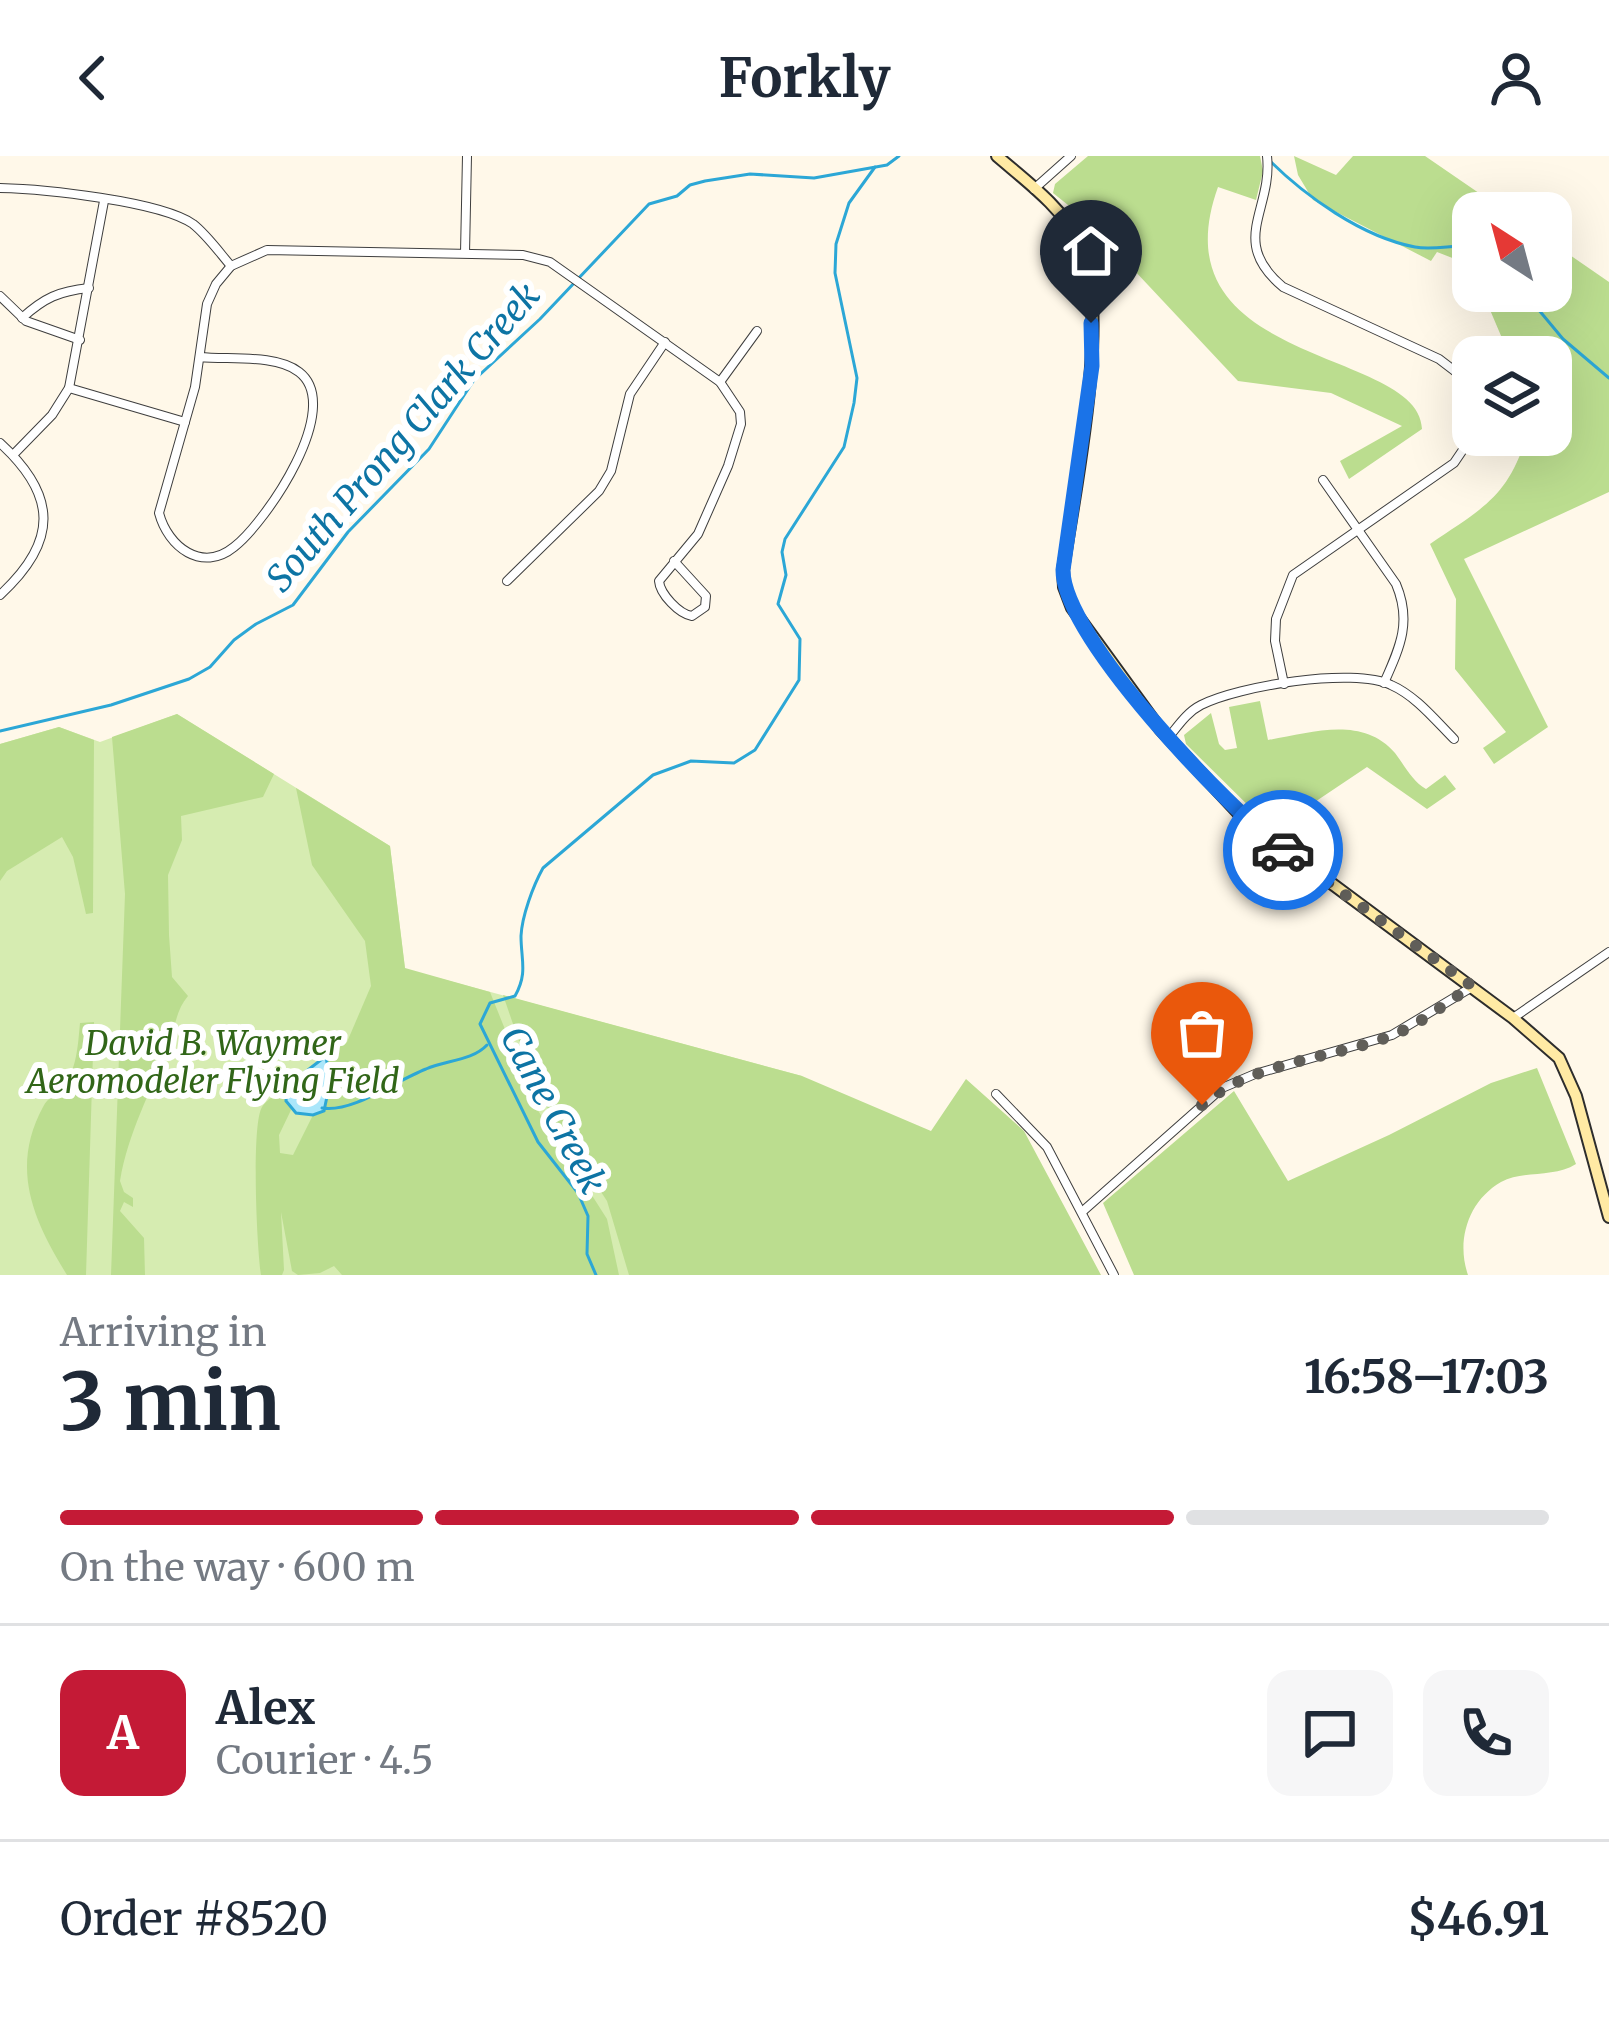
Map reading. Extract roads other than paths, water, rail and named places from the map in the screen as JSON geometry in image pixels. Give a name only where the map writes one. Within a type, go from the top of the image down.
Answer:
[{"type":"main road","points":[[998,156],[1078,239],[1086,260],[1092,366],[1064,587],[1098,645],[1168,737],[1258,831],[1551,1049],[1564,1066],[1609,1217]]},
{"type":"street","points":[[465,254],[467,156]]},
{"type":"street","points":[[1034,189],[1071,156]]},
{"type":"street","points":[[1267,156],[1267,183],[1254,236],[1258,258],[1272,278],[1452,369]]},
{"type":"street","points":[[0,188],[57,192],[177,215],[196,226],[231,266]]},
{"type":"street","points":[[14,455],[52,416],[69,388],[104,202]]},
{"type":"street","points":[[200,357],[286,365],[306,379],[313,405],[296,466],[238,544],[216,556],[186,554],[164,530],[159,513],[185,422],[208,304],[231,266],[267,250],[532,256],[568,273],[665,342],[720,382],[738,405],[741,424],[704,523],[674,561],[658,585],[683,614],[692,616],[705,607],[706,596],[674,561]]},
{"type":"street","points":[[22,317],[46,297],[89,288]]},
{"type":"street","points":[[0,296],[22,317],[47,331],[80,340]]},
{"type":"street","points":[[720,382],[758,331]]},
{"type":"street","points":[[507,581],[608,478],[630,394],[665,342]]},
{"type":"street","points":[[69,388],[185,422]]},
{"type":"street","points":[[0,443],[32,475],[45,510],[38,542],[25,567],[0,595]]},
{"type":"street","points":[[1284,684],[1275,640],[1282,594],[1293,575],[1459,456]]},
{"type":"street","points":[[1323,480],[1396,584],[1404,603],[1402,642],[1384,682]]},
{"type":"street","points":[[1168,737],[1204,703],[1333,676],[1384,682],[1420,705],[1454,739]]},
{"type":"street","points":[[1514,1018],[1609,952]]},
{"type":"street","points":[[1083,1210],[1222,1088],[1392,1035],[1472,986]]},
{"type":"street","points":[[996,1094],[1048,1147],[1114,1275]]},
{"type":"water","points":[[326,1056],[330,1082],[324,1111],[296,1113],[286,1101],[287,1086]]},
{"type":"waterway","name":"South Prong Clark Creek","points":[[0,731],[111,705],[189,679],[210,667],[256,624],[293,605],[348,532],[429,449],[474,380],[540,319],[649,204],[705,181],[750,174],[814,178],[887,165],[899,156]]},
{"type":"waterway","points":[[1268,159],[1355,225],[1395,242],[1422,248],[1452,247]]},
{"type":"waterway","name":"Cane Creek","points":[[596,1275],[587,1254],[588,1216],[578,1193],[538,1142],[480,1024],[490,1003],[515,996],[519,988],[523,919],[543,868],[653,775],[691,761],[734,763],[755,750],[799,680],[800,639],[778,604],[786,575],[782,552],[785,539],[844,447],[857,378],[835,273],[836,244],[849,203],[875,167]]},
{"type":"waterway","points":[[1540,312],[1563,339],[1609,378]]},
{"type":"waterway","points":[[322,1108],[347,1106],[487,1045]]},
{"type":"park label","name":"David B. Waymer Aeromodeler Flying Field","points":[[213,1062]]}]
